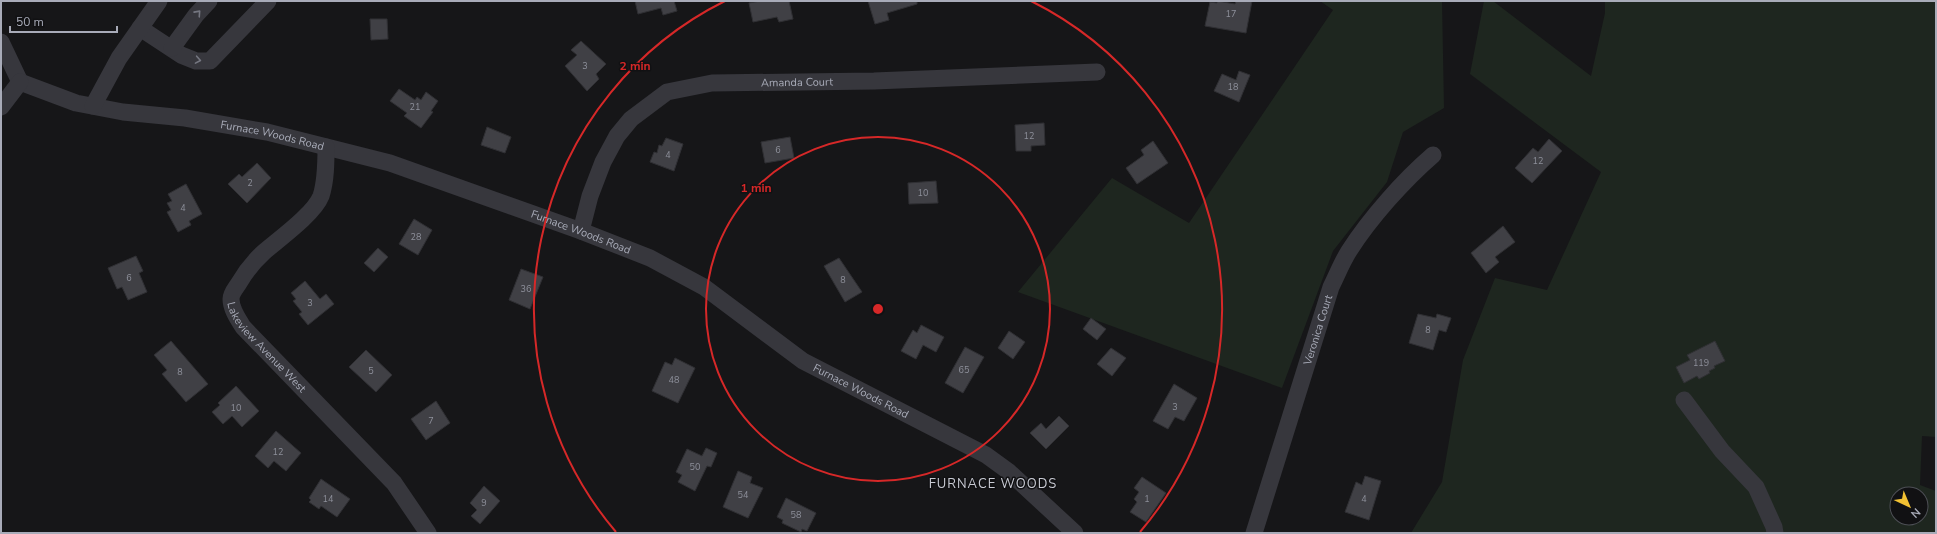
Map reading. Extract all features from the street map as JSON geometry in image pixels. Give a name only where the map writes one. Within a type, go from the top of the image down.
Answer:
[{"type":"street","points":[[93,106],[119,58],[159,1]]},
{"type":"street","points":[[172,48],[196,15],[209,1]]},
{"type":"street","points":[[140,28],[196,61],[210,61],[268,1]]},
{"type":"street","points":[[1,42],[20,82],[1,107]]},
{"type":"street","name":"Amanda Court","points":[[581,231],[590,196],[603,162],[617,136],[631,119],[667,92],[712,83],[874,81],[1097,72]]},
{"type":"street","name":"Furnace Woods Road","points":[[20,82],[76,103],[123,112],[185,118],[267,132],[390,163],[581,231],[650,258],[704,287],[803,361],[986,455],[1008,471],[1075,533]]},
{"type":"street","name":"Lakeview Avenue West","points":[[326,147],[326,167],[321,196],[297,224],[263,253],[245,273],[233,293],[231,300],[235,314],[243,327],[394,483],[428,533]]},
{"type":"street","name":"Veronica Court","points":[[1254,533],[1331,287],[1348,253],[1364,229],[1419,167],[1433,155]]},
{"type":"street","points":[[1684,400],[1722,451],[1756,487],[1774,527],[1774,533]]},
{"type":"shaded area","points":[[1320,1],[1442,1],[1444,108],[1403,132],[1387,182],[1333,251],[1282,388],[1018,292],[1112,178],[1189,223],[1333,10]]},
{"type":"shaded area","points":[[1484,1],[1493,1],[1591,76],[1605,13],[1605,1],[1936,1],[1936,437],[1922,436],[1920,485],[1923,486],[1889,486],[1889,526],[1929,526],[1929,488],[1936,491],[1936,533],[1411,533],[1442,482],[1463,360],[1495,278],[1547,290],[1601,172],[1470,74]]},
{"type":"building","points":[[635,1],[674,1],[677,11],[663,15],[661,8],[638,14]]},
{"type":"building","points":[[760,1],[789,1],[793,19],[779,22],[777,17],[753,22],[749,3]]},
{"type":"building","points":[[868,1],[917,1],[917,4],[887,13],[889,20],[875,24]]},
{"type":"building","points":[[1217,1],[1235,4],[1236,1],[1252,1],[1246,33],[1205,26],[1210,2],[1217,3]]},
{"type":"building","points":[[370,19],[387,19],[388,39],[371,40]]},
{"type":"building","points":[[581,41],[606,64],[596,74],[599,79],[587,91],[565,66],[577,55],[571,50]]},
{"type":"building","points":[[1239,71],[1250,75],[1239,102],[1214,91],[1222,74],[1236,80]]},
{"type":"building","points":[[399,89],[415,100],[417,97],[421,100],[426,92],[438,101],[431,111],[433,112],[421,128],[404,116],[407,113],[390,101]]},
{"type":"building","points":[[1044,123],[1045,145],[1031,146],[1031,151],[1016,151],[1015,125]]},
{"type":"building","points":[[487,127],[511,137],[505,153],[481,145]]},
{"type":"building","points":[[790,137],[794,158],[765,163],[761,142]]},
{"type":"building","points":[[666,138],[683,144],[674,171],[650,162],[654,152],[657,153],[659,145],[662,146]]},
{"type":"building","points":[[1549,139],[1562,151],[1532,183],[1515,168],[1533,148],[1538,152]]},
{"type":"building","points":[[1153,141],[1168,163],[1137,184],[1126,168],[1144,155],[1141,150]]},
{"type":"building","points":[[257,163],[271,178],[247,203],[228,184],[239,174],[242,177]]},
{"type":"building","points":[[936,181],[938,203],[909,204],[908,183]]},
{"type":"building","points":[[186,184],[202,214],[189,221],[191,225],[178,232],[167,212],[171,210],[167,203],[172,201],[168,194]]},
{"type":"building","points":[[414,219],[432,230],[418,255],[399,244]]},
{"type":"building","points":[[1503,226],[1515,242],[1495,257],[1499,262],[1486,273],[1471,253]]},
{"type":"building","points":[[378,248],[388,257],[374,272],[364,263]]},
{"type":"building","points":[[136,256],[143,271],[139,273],[147,292],[128,300],[122,287],[117,289],[108,268]]},
{"type":"building","points":[[839,258],[862,292],[845,302],[824,266]]},
{"type":"building","points":[[521,269],[543,277],[530,309],[509,300]]},
{"type":"building","points":[[305,281],[320,299],[326,294],[334,304],[308,325],[299,314],[302,312],[293,301],[296,299],[291,293]]},
{"type":"building","points":[[1418,314],[1436,318],[1437,314],[1451,318],[1446,332],[1439,330],[1433,350],[1409,343]]},
{"type":"building","points":[[1091,318],[1106,329],[1097,340],[1083,329]]},
{"type":"building","points":[[921,325],[944,337],[936,352],[923,345],[916,359],[901,351],[913,330],[917,333]]},
{"type":"building","points":[[1009,331],[1025,342],[1013,359],[998,348]]},
{"type":"building","points":[[171,341],[208,384],[186,402],[162,374],[167,370],[154,355]]},
{"type":"building","points":[[1715,341],[1725,361],[1714,366],[1715,368],[1709,371],[1710,373],[1699,379],[1697,376],[1684,383],[1676,367],[1690,360],[1687,355]]},
{"type":"building","points":[[965,347],[984,357],[963,393],[945,383]]},
{"type":"building","points":[[1111,348],[1126,358],[1112,376],[1097,364]]},
{"type":"building","points":[[366,350],[392,375],[376,392],[349,367]]},
{"type":"building","points":[[675,358],[695,368],[678,403],[652,391],[665,362],[672,365]]},
{"type":"building","points":[[1174,384],[1197,398],[1184,421],[1175,417],[1168,429],[1153,421]]},
{"type":"building","points":[[236,386],[259,411],[242,427],[232,416],[223,424],[212,412],[220,405],[218,403]]},
{"type":"building","points":[[436,401],[450,423],[426,440],[411,419]]},
{"type":"building","points":[[1059,416],[1069,426],[1046,449],[1030,433],[1041,423],[1046,429]]},
{"type":"building","points":[[276,431],[301,453],[286,471],[274,461],[268,468],[255,456]]},
{"type":"building","points":[[706,448],[717,453],[711,467],[707,466],[695,491],[678,482],[682,475],[676,472],[687,449],[702,456]]},
{"type":"building","points":[[738,471],[752,477],[750,483],[763,488],[748,518],[723,507]]},
{"type":"building","points":[[1365,476],[1381,481],[1369,520],[1345,512],[1356,482],[1362,485]]},
{"type":"building","points":[[1142,477],[1166,493],[1146,522],[1130,512],[1137,502],[1134,499],[1139,492],[1134,488]]},
{"type":"building","points":[[321,479],[350,499],[337,517],[321,506],[319,509],[309,502],[311,500],[309,498]]},
{"type":"building","points":[[484,486],[500,501],[480,524],[471,516],[477,510],[470,503]]},
{"type":"building","points":[[786,498],[816,513],[807,531],[802,529],[801,532],[782,523],[783,520],[777,517]]},
{"type":"district","name":"FURNACE WOODS","points":[[993,484]]}]
